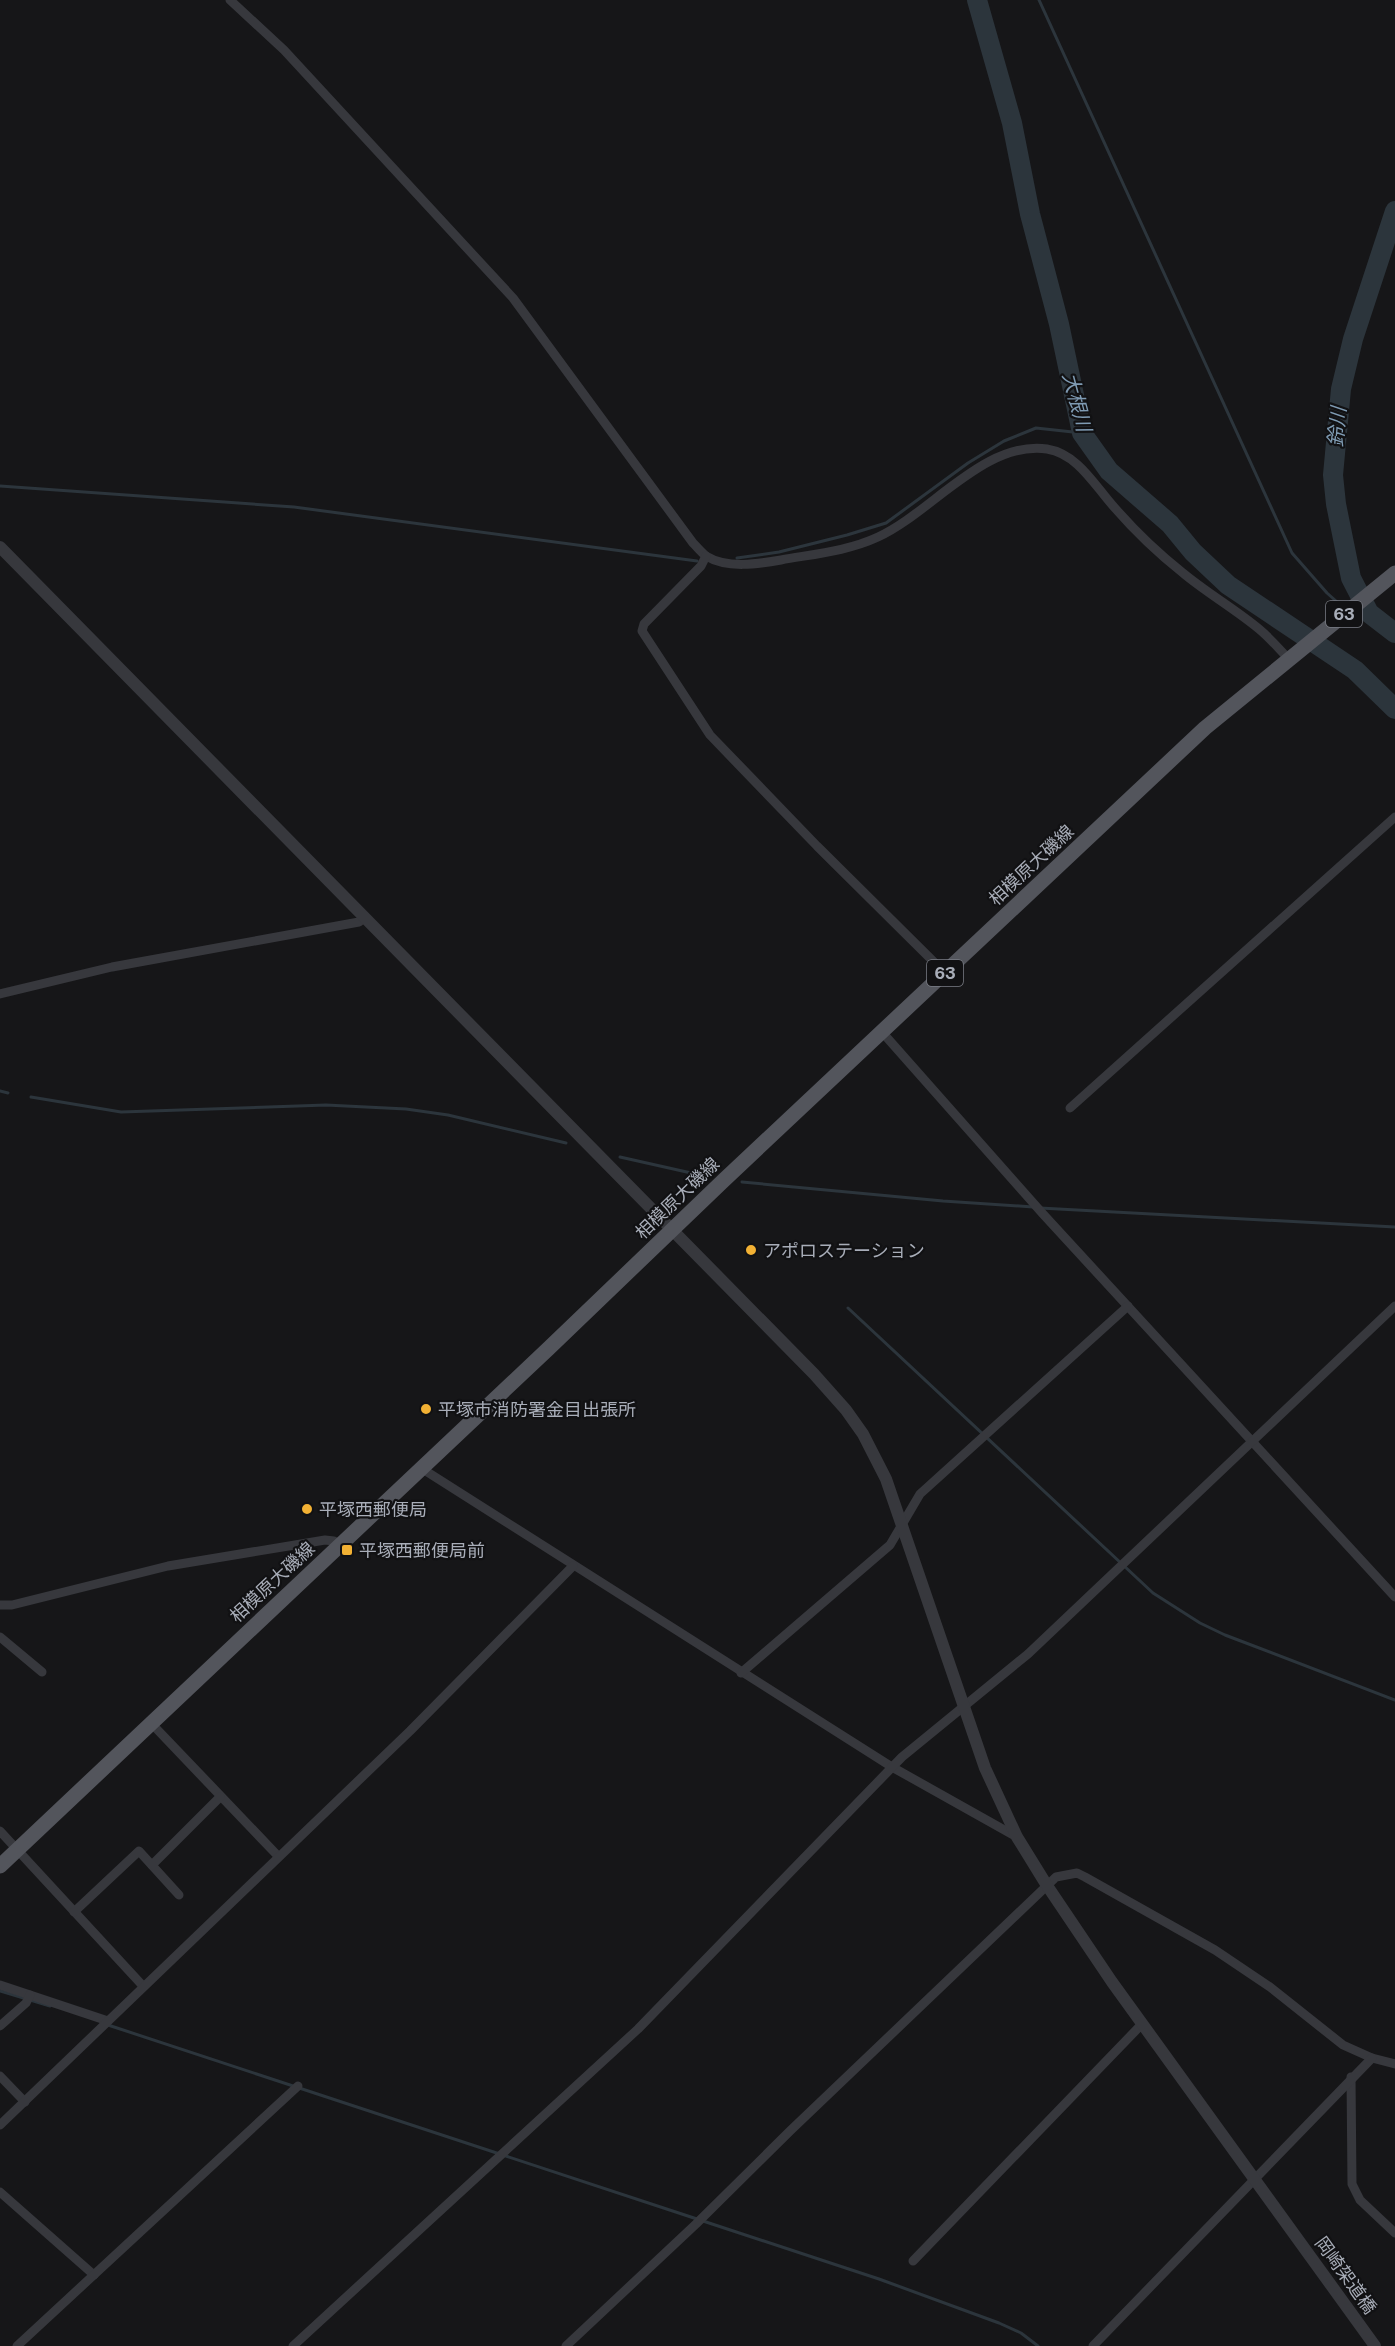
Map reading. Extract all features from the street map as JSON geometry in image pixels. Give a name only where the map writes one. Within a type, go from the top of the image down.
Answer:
[{"type":"main road","name":"相模原大磯線","points":[[0,1866],[1205,728],[1395,573]]},
{"type":"street","points":[[230,0],[290,57],[513,298],[693,543],[706,556],[721,562],[737,564],[774,561],[856,546],[879,537],[906,521],[974,470],[999,456],[1016,451],[1046,449],[1067,455],[1115,508],[1175,566],[1261,631],[1290,657]]},
{"type":"street","name":"岡崎架道橋","points":[[0,547],[814,1374],[846,1410],[863,1434],[886,1479],[985,1768],[1017,1837],[1046,1884],[1142,2024],[1375,2346]]},
{"type":"street","points":[[706,556],[701,566],[644,624],[642,631],[710,735],[817,846],[945,973]]},
{"type":"street","points":[[1070,1108],[1395,817]]},
{"type":"street","points":[[0,994],[112,967],[359,922],[364,917]]},
{"type":"street","points":[[882,1032],[1128,1306],[1395,1597]]},
{"type":"street","points":[[741,1673],[890,1545],[920,1494],[1128,1306]]},
{"type":"street","points":[[293,2346],[638,2029],[892,1767],[1028,1654],[1395,1306]]},
{"type":"street","points":[[421,1468],[892,1767],[1017,1837]]},
{"type":"street","points":[[0,1604],[12,1605],[168,1566],[325,1540],[334,1540],[340,1544]]},
{"type":"street","points":[[0,2125],[100,2030],[142,1986],[410,1731],[573,1566]]},
{"type":"street","points":[[0,1637],[42,1671]]},
{"type":"street","points":[[151,1723],[278,1856]]},
{"type":"street","points":[[152,1865],[220,1797]]},
{"type":"street","points":[[0,1831],[142,1986]]},
{"type":"street","points":[[74,1912],[138,1851],[179,1894]]},
{"type":"street","points":[[566,2346],[696,2224],[1056,1876],[1077,1873],[1215,1950],[1269,1987],[1343,2045],[1372,2058],[1395,2064]]},
{"type":"street","points":[[0,1985],[28,1999],[108,2020]]},
{"type":"street","points":[[0,2026],[28,1999]]},
{"type":"street","points":[[913,2261],[1142,2024]]},
{"type":"street","points":[[1093,2346],[1253,2178],[1372,2058]]},
{"type":"street","points":[[0,2076],[25,2102]]},
{"type":"street","points":[[1351,2078],[1352,2184],[1360,2200],[1395,2233]]},
{"type":"street","points":[[17,2346],[296,2088]]},
{"type":"street","points":[[0,2192],[94,2275]]},
{"type":"waterway","name":"大根川","points":[[977,0],[1012,123],[1030,214],[1059,324],[1082,433],[1109,471],[1170,524],[1193,552],[1228,585],[1355,670],[1395,709]]},
{"type":"waterway","points":[[1039,0],[1292,553],[1327,593],[1345,609]]},
{"type":"waterway","name":"鈴川","points":[[1395,211],[1353,339],[1341,389],[1333,475],[1336,504],[1351,578],[1369,613],[1395,633]]},
{"type":"waterway","points":[[737,558],[779,552],[886,523],[968,463],[1004,441],[1036,428],[1082,433]]},
{"type":"waterway","points":[[0,486],[294,507],[697,561]]},
{"type":"waterway","points":[[1352,615],[1358,618],[1369,613]]},
{"type":"waterway","points":[[0,1091],[8,1093]]},
{"type":"waterway","points":[[31,1097],[121,1112],[326,1105],[406,1109],[448,1115],[566,1143]]},
{"type":"waterway","points":[[620,1157],[709,1177]]},
{"type":"waterway","points":[[742,1182],[1033,1207]]},
{"type":"waterway","points":[[1040,1208],[1395,1227]]},
{"type":"waterway","points":[[848,1308],[1153,1593],[1200,1623],[1225,1635],[1395,1700]]},
{"type":"waterway","points":[[0,1991],[50,2006]]},
{"type":"waterway","points":[[108,2025],[697,2219]]},
{"type":"waterway","points":[[703,2221],[879,2279],[999,2323],[1021,2333],[1038,2346]]},
{"type":"place","name":"アポロステーション","points":[[751,1250]]},
{"type":"place","name":"平塚市消防署金目出張所","points":[[426,1409]]},
{"type":"place","name":"平塚西郵便局","points":[[307,1509]]},
{"type":"place","name":"平塚西郵便局前","points":[[347,1550]]}]
